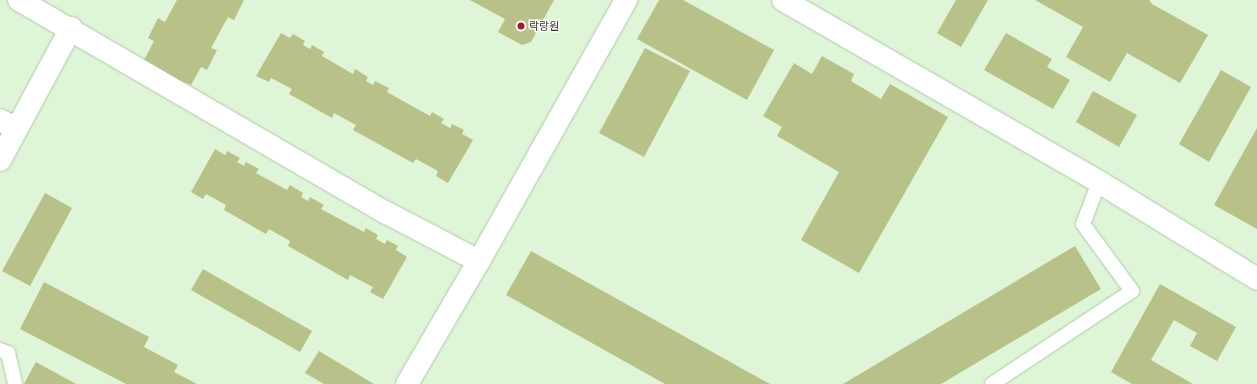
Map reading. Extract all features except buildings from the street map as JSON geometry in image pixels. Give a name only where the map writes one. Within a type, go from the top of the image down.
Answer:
[{"type":"street","points":[[19,0],[70,28],[387,213],[480,261]]},
{"type":"street","points":[[407,384],[480,261],[626,0]]},
{"type":"street","points":[[783,0],[1099,182],[1257,279]]},
{"type":"street","points":[[0,160],[8,125],[70,28]]},
{"type":"lane","points":[[992,384],[1132,291],[1083,224],[1099,182]]},
{"type":"lane","points":[[0,350],[8,353],[15,384]]},
{"type":"place","name":"락랑원","points":[[521,26]]}]
